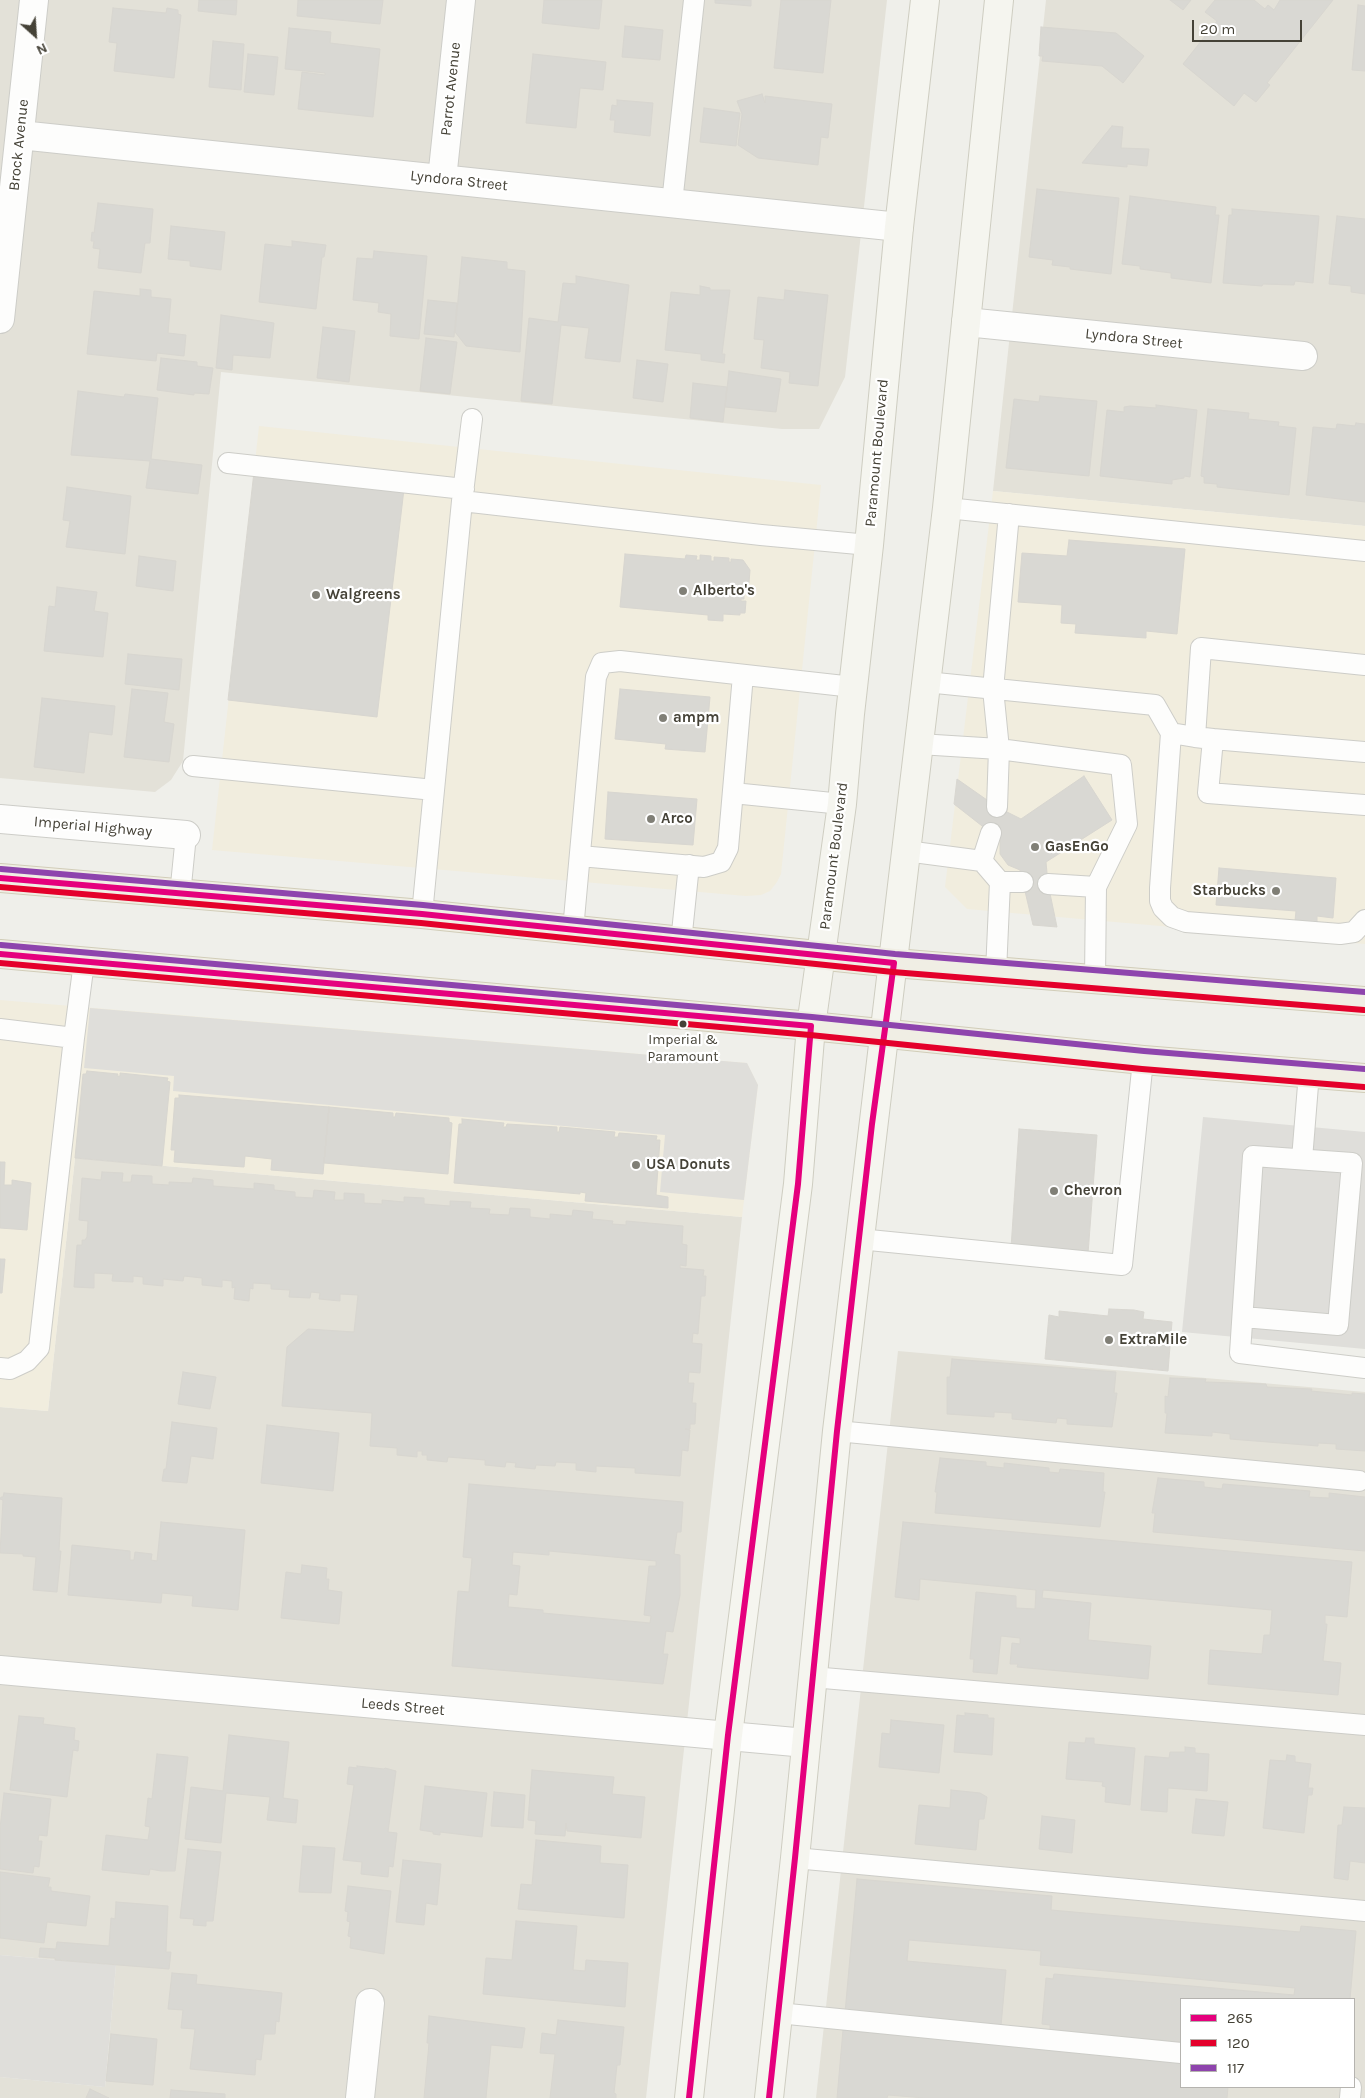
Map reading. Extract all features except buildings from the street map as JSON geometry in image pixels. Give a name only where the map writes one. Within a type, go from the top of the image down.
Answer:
[{"type":"main road","name":"Paramount Boulevard","points":[[688,2098],[728,1735],[798,1184],[812,1026],[842,804],[899,227],[925,0]]},
{"type":"main road","points":[[769,2098],[795,1858],[836,1431],[894,963],[947,508],[999,0]]},
{"type":"main road","points":[[0,878],[180,895],[422,914],[894,963],[1365,1000]]},
{"type":"main road","points":[[0,954],[812,1026],[1143,1060],[1365,1078]]},
{"type":"street","name":"Brock Avenue","points":[[0,319],[34,0]]},
{"type":"street","name":"Parrot Avenue","points":[[442,179],[460,0]]},
{"type":"street","name":"Lyndora Street","points":[[20,135],[899,227]]},
{"type":"street","name":"Lyndora Street","points":[[966,322],[1303,356]]},
{"type":"street","name":"Imperial Highway","points":[[0,819],[186,835]]},
{"type":"street","name":"Leeds Street","points":[[0,1670],[806,1743]]},
{"type":"street","points":[[360,2098],[370,2003]]},
{"type":"lane","points":[[672,203],[694,0]]},
{"type":"lane","points":[[422,914],[472,419]]},
{"type":"lane","points":[[228,463],[761,536],[869,545]]},
{"type":"lane","points":[[947,508],[1365,551]]},
{"type":"lane","points":[[997,807],[999,749],[993,689],[1009,514]]},
{"type":"lane","points":[[1365,665],[1201,648],[1208,793],[1365,805]]},
{"type":"lane","points":[[573,930],[596,677],[602,663],[620,662],[853,687]]},
{"type":"lane","points":[[580,856],[704,867],[721,862],[728,848],[743,675]]},
{"type":"lane","points":[[926,682],[1155,705],[1170,733],[1160,901],[1163,908],[1172,917],[1186,922],[1340,934],[1354,932],[1365,920]]},
{"type":"lane","points":[[1170,733],[1204,738],[1365,752]]},
{"type":"lane","points":[[919,744],[999,749],[1120,765],[1127,824],[1096,888],[1095,979]]},
{"type":"lane","points":[[193,766],[434,790]]},
{"type":"lane","points":[[733,793],[842,804]]},
{"type":"lane","points":[[982,861],[991,833]]},
{"type":"lane","points":[[180,895],[186,835]]},
{"type":"lane","points":[[906,851],[982,861],[1000,882],[996,972]]},
{"type":"lane","points":[[681,942],[689,865]]},
{"type":"lane","points":[[1000,882],[1023,882]]},
{"type":"lane","points":[[1048,884],[1096,888]]},
{"type":"lane","points":[[0,1368],[10,1369],[27,1361],[39,1348],[84,962]]},
{"type":"lane","points":[[0,1029],[74,1038]]},
{"type":"lane","points":[[859,1239],[1122,1265],[1143,1060]]},
{"type":"lane","points":[[1302,1159],[1309,1073]]},
{"type":"lane","points":[[1243,1317],[1338,1325],[1352,1163],[1254,1156],[1240,1354],[1365,1368]]},
{"type":"lane","points":[[836,1431],[1359,1481]]},
{"type":"lane","points":[[812,1677],[1365,1724]]},
{"type":"lane","points":[[795,1858],[1365,1912]]},
{"type":"lane","points":[[778,2013],[1180,2053]]},
{"type":"shaded area","points":[[0,0],[887,0],[845,377],[819,429],[782,429],[221,372],[183,761],[171,780],[155,792],[0,778]]},
{"type":"shaded area","points":[[1046,0],[1365,0],[1365,526],[993,491]]},
{"type":"shaded area","points":[[259,426],[821,485],[781,874],[770,891],[761,895],[746,896],[212,850]]},
{"type":"shaded area","points":[[993,491],[1365,526],[1365,944],[967,909],[945,887]]},
{"type":"shaded area","points":[[0,1000],[747,1063],[758,1085],[742,1217],[75,1158],[48,1411],[0,1407]]},
{"type":"shaded area","points":[[90,1008],[747,1063],[758,1085],[744,1200],[660,1192],[665,1135],[173,1091],[174,1076],[84,1068]]},
{"type":"shaded area","points":[[1203,1117],[1365,1132],[1365,1349],[1182,1332]]},
{"type":"shaded area","points":[[75,1158],[742,1217],[646,2098],[0,2098],[0,2077],[105,2087],[116,1965],[0,1955],[0,1407],[48,1411]]},
{"type":"shaded area","points":[[898,1351],[1365,1392],[1365,2098],[816,2098]]},
{"type":"shaded area","points":[[0,1955],[116,1965],[105,2087],[0,2077]]},
{"type":"transit line","name":"117","points":[[1,869],[423,905],[895,954],[1365,992]]},
{"type":"transit line","name":"265","points":[[0,878],[422,914],[894,963],[872,1124],[837,1431],[795,1858],[769,2098]]},
{"type":"transit line","name":"120","points":[[0,887],[421,923],[893,972],[1364,1010]]},
{"type":"transit line","name":"117","points":[[1,945],[812,1017],[1144,1051],[1365,1069]]},
{"type":"transit line","name":"265","points":[[0,954],[811,1026],[798,1184],[728,1735],[689,2098]]},
{"type":"transit line","name":"120","points":[[0,963],[810,1035],[1142,1069],[1364,1087]]},
{"type":"place","name":"Alberto's","points":[[683,591]]},
{"type":"place","name":"Walgreens","points":[[316,595]]},
{"type":"place","name":"ampm","points":[[663,718]]},
{"type":"place","name":"Arco","points":[[651,819]]},
{"type":"place","name":"GasEnGo","points":[[1035,847]]},
{"type":"place","name":"Starbucks","points":[[1276,891]]},
{"type":"place","name":"Imperial & Paramount","points":[[683,1024]]},
{"type":"place","name":"USA Donuts","points":[[636,1165]]},
{"type":"place","name":"Chevron","points":[[1054,1191]]},
{"type":"place","name":"ExtraMile","points":[[1109,1340]]}]
